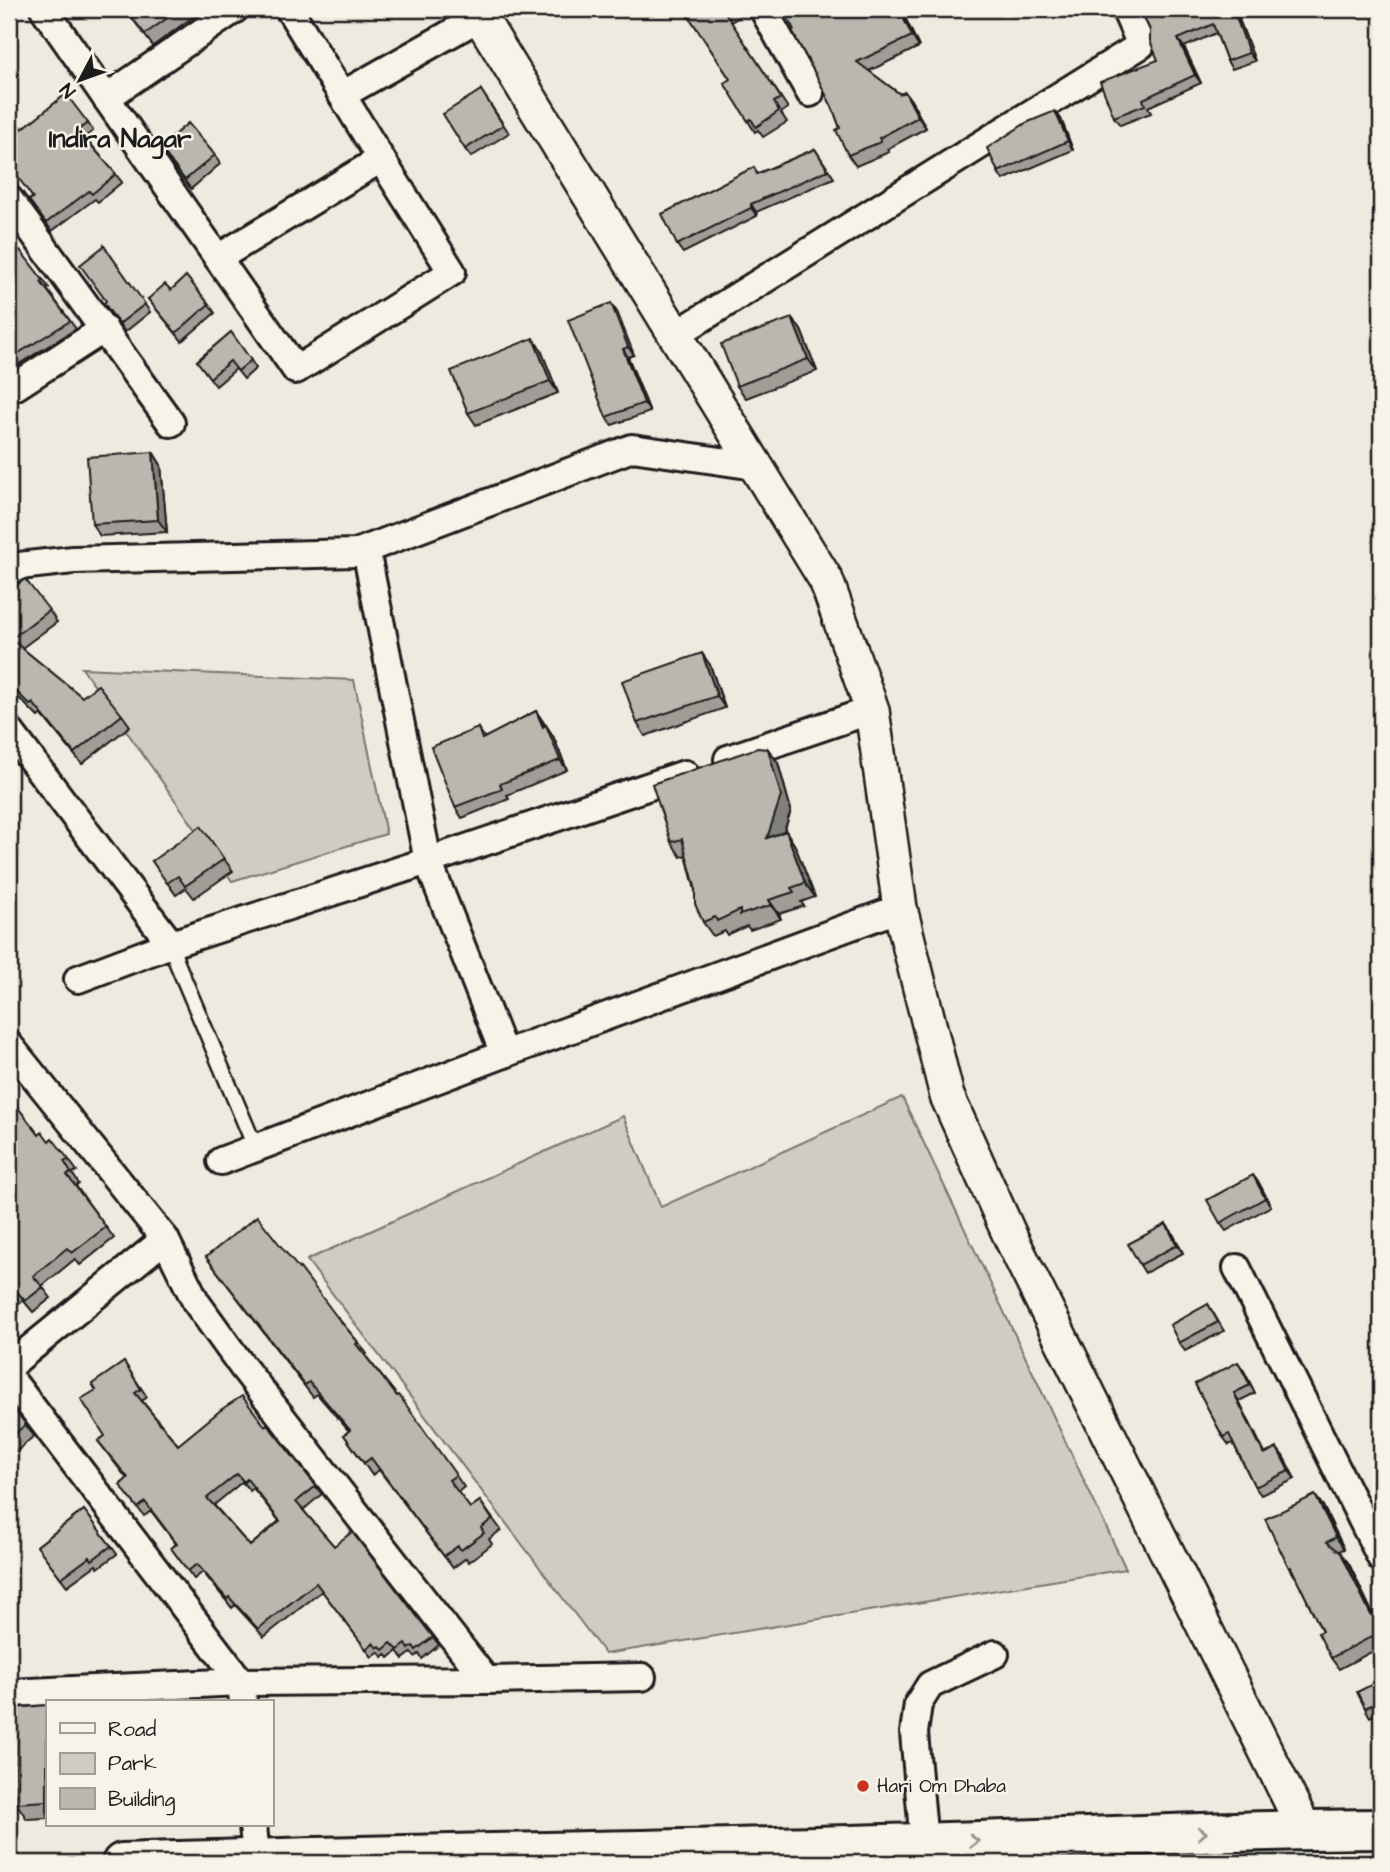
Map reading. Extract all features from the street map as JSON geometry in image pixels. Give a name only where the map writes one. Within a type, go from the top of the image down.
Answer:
[{"type":"main road","points":[[122,1863],[255,1841],[924,1843],[1381,1829]]},
{"type":"street","points":[[44,9],[296,370],[452,272],[289,9]]},
{"type":"street","points":[[106,98],[235,9]]},
{"type":"street","points":[[763,9],[810,93]]},
{"type":"street","points":[[675,335],[1141,45],[1125,9]]},
{"type":"street","points":[[342,95],[477,13],[826,580],[872,710],[900,908],[947,1096],[1011,1238],[1305,1830]]},
{"type":"street","points":[[218,258],[381,159]]},
{"type":"street","points":[[9,199],[171,423]]},
{"type":"street","points":[[9,388],[104,329]]},
{"type":"street","points":[[9,571],[19,566],[73,559],[356,553],[632,448],[755,466]]},
{"type":"street","points":[[366,550],[428,861],[504,1054]]},
{"type":"street","points":[[78,979],[171,944],[428,861],[872,710]]},
{"type":"street","points":[[9,730],[171,944]]},
{"type":"street","points":[[221,1161],[900,908]]},
{"type":"street","points":[[9,1045],[165,1239],[196,1302],[234,1355],[486,1680]]},
{"type":"street","points":[[9,1366],[165,1239]]},
{"type":"street","points":[[1237,1268],[1381,1558]]},
{"type":"street","points":[[9,1377],[242,1692]]},
{"type":"street","points":[[924,1843],[914,1733],[918,1704],[930,1685],[995,1654]]},
{"type":"street","points":[[9,1693],[242,1692],[486,1680],[642,1677]]},
{"type":"lane","points":[[171,944],[256,1149]]},
{"type":"green space","points":[[82,668],[354,680],[386,834],[232,881]]},
{"type":"green space","points":[[902,1097],[1126,1569],[605,1654],[307,1260],[623,1116],[661,1207]]},
{"type":"building","points":[[125,9],[180,9],[145,34]]},
{"type":"building","points":[[684,9],[728,9],[724,11],[781,98],[774,102],[779,111],[756,127],[751,119],[748,121],[724,83],[730,79]]},
{"type":"building","points":[[801,9],[899,9],[912,36],[857,62],[900,94],[905,92],[918,117],[879,138],[881,142],[848,155],[836,130],[840,128],[833,109],[792,31],[794,30],[787,16]]},
{"type":"building","points":[[1140,9],[1233,9],[1249,53],[1227,61],[1213,24],[1178,39],[1195,75],[1143,99],[1145,105],[1114,117],[1100,82],[1158,60],[1150,41],[1150,30]]},
{"type":"building","points":[[481,90],[503,125],[465,149],[443,114]]},
{"type":"building","points":[[66,94],[88,123],[78,130],[116,174],[92,194],[89,191],[46,223],[29,200],[33,198],[9,165],[9,112],[22,129]]},
{"type":"building","points":[[1055,111],[1068,141],[998,172],[987,148],[1026,123]]},
{"type":"building","points":[[188,123],[215,155],[185,180],[160,147]]},
{"type":"building","points":[[815,149],[828,170],[751,204],[751,208],[677,245],[662,214],[754,167],[757,174]]},
{"type":"building","points":[[9,242],[17,253],[20,250],[70,321],[9,359]]},
{"type":"building","points":[[104,246],[145,304],[119,324],[80,265]]},
{"type":"building","points":[[186,276],[209,304],[176,333],[148,299],[165,284],[171,290]]},
{"type":"building","points":[[611,303],[628,347],[623,349],[644,403],[606,417],[568,320]]},
{"type":"building","points":[[792,318],[808,359],[737,386],[721,344]]},
{"type":"building","points":[[231,332],[251,360],[238,371],[230,361],[210,378],[197,361]]},
{"type":"building","points":[[533,338],[550,381],[468,413],[451,371]]},
{"type":"building","points":[[153,452],[158,520],[92,524],[87,457]]},
{"type":"building","points":[[25,579],[49,610],[11,639],[82,697],[98,685],[122,715],[74,753],[33,703],[30,705],[9,684],[9,591]]},
{"type":"building","points":[[702,653],[717,696],[637,723],[622,681]]},
{"type":"building","points":[[536,711],[543,727],[546,725],[560,760],[500,784],[502,789],[455,807],[431,747],[478,728],[482,739]]},
{"type":"building","points":[[757,748],[768,749],[781,796],[767,838],[786,831],[805,883],[791,888],[794,892],[769,900],[771,905],[740,915],[740,910],[717,921],[715,917],[703,922],[695,904],[695,887],[682,839],[671,842],[652,784]]},
{"type":"building","points":[[201,826],[224,859],[185,886],[178,876],[167,883],[152,861]]},
{"type":"building","points":[[9,1096],[39,1135],[42,1132],[49,1141],[52,1138],[69,1160],[64,1161],[71,1173],[67,1175],[106,1227],[72,1253],[67,1248],[33,1276],[43,1287],[25,1301],[15,1289],[9,1294]]},
{"type":"building","points":[[1253,1175],[1265,1198],[1220,1223],[1207,1200]]},
{"type":"building","points":[[257,1216],[358,1342],[356,1344],[397,1396],[399,1395],[456,1475],[449,1480],[470,1508],[480,1501],[492,1519],[481,1528],[484,1533],[461,1550],[458,1546],[444,1556],[371,1458],[364,1463],[344,1435],[350,1430],[309,1382],[305,1385],[206,1257]]},
{"type":"building","points":[[1166,1224],[1177,1245],[1140,1265],[1128,1244]]},
{"type":"building","points":[[1208,1304],[1218,1322],[1179,1343],[1170,1325]]},
{"type":"building","points":[[124,1362],[141,1389],[135,1393],[178,1445],[242,1396],[316,1486],[296,1502],[334,1546],[352,1532],[433,1637],[416,1650],[413,1646],[409,1649],[406,1644],[398,1650],[391,1643],[383,1650],[373,1643],[366,1649],[316,1583],[258,1629],[197,1564],[188,1571],[171,1548],[177,1544],[145,1502],[138,1508],[120,1485],[128,1478],[98,1441],[105,1436],[81,1399],[96,1390],[92,1384]],"holes":[[[237,1474],[244,1482],[247,1479],[280,1521],[250,1546],[207,1498]]]},
{"type":"building","points":[[1238,1362],[1250,1385],[1234,1393],[1264,1454],[1277,1448],[1289,1471],[1255,1487],[1229,1434],[1223,1437],[1195,1384]]},
{"type":"building","points":[[9,1403],[26,1424],[9,1439]]},
{"type":"building","points":[[1315,1495],[1336,1537],[1327,1542],[1341,1553],[1371,1615],[1376,1613],[1381,1623],[1381,1632],[1331,1658],[1318,1633],[1322,1631],[1265,1519]]},
{"type":"building","points":[[84,1510],[111,1546],[61,1578],[37,1546]]},
{"type":"building","points":[[1381,1680],[1381,1700],[1365,1708],[1357,1692]]},
{"type":"building","points":[[46,1705],[46,1801],[16,1803],[15,1708]]},
{"type":"place","name":"Hari Om Dhaba","points":[[863,1786]]},
{"type":"district","name":"Indira Nagar","points":[[120,139]]}]
